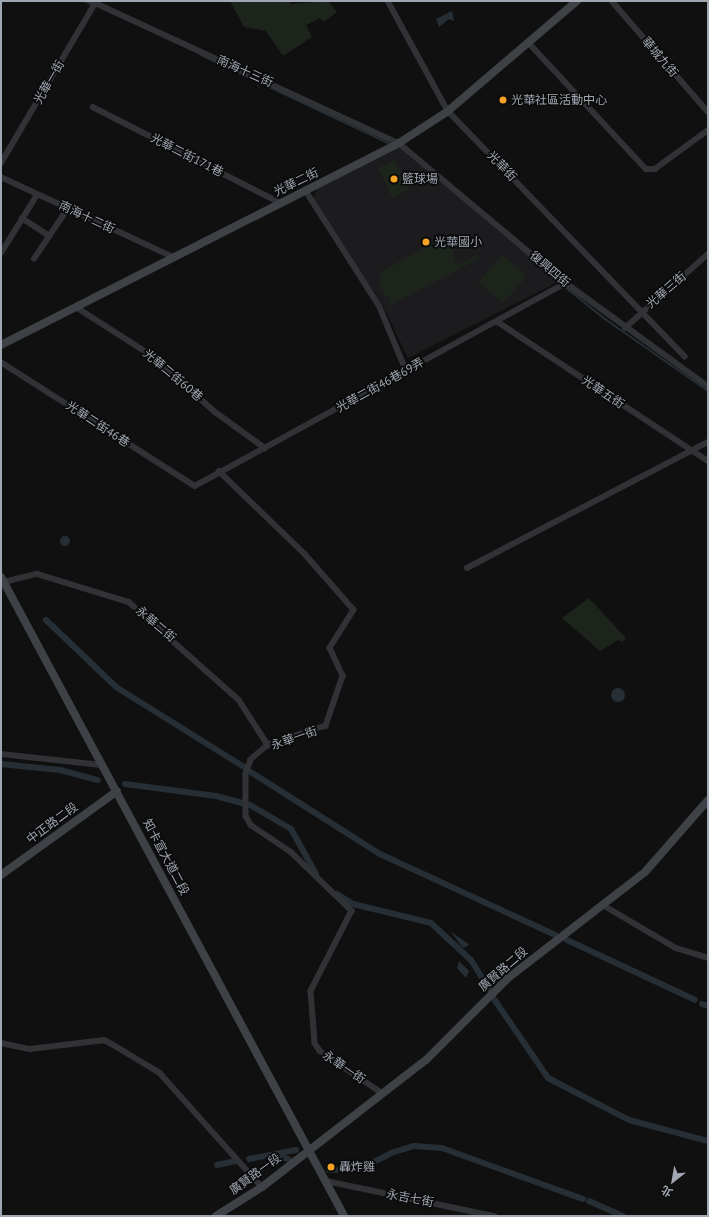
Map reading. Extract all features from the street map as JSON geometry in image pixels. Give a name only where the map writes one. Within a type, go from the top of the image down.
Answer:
[{"type":"street","name":"光華街","points":[[388,1],[448,110],[643,310],[684,356]]},
{"type":"street","name":"光華二街","points":[[1,345],[399,143],[448,110],[577,1]]},
{"type":"street","name":"華城九街","points":[[612,1],[708,112]]},
{"type":"street","name":"南海十三街","points":[[94,2],[399,143]]},
{"type":"street","name":"光華一街","points":[[1,163],[94,2]]},
{"type":"street","points":[[529,43],[646,169],[655,169],[708,130]]},
{"type":"street","name":"光華二街171巷","points":[[93,107],[281,203]]},
{"type":"street","name":"復興四街","points":[[399,143],[566,283],[625,328],[708,386]]},
{"type":"street","name":"南海十二街","points":[[1,177],[173,257]]},
{"type":"street","points":[[306,191],[379,305],[406,370]]},
{"type":"street","points":[[1,253],[37,195]]},
{"type":"street","points":[[34,259],[68,208]]},
{"type":"street","points":[[22,218],[50,236]]},
{"type":"street","name":"光華三街","points":[[625,328],[643,310],[708,254]]},
{"type":"street","name":"光華二街46巷69弄","points":[[195,486],[219,471],[265,448],[406,370],[498,322],[566,283]]},
{"type":"street","name":"光華二街60巷","points":[[76,307],[151,355],[214,411],[265,448]]},
{"type":"street","name":"光華五街","points":[[498,322],[708,461]]},
{"type":"street","name":"光華二街46巷","points":[[1,362],[195,486]]},
{"type":"street","points":[[467,568],[708,442]]},
{"type":"street","name":"永華一街","points":[[219,471],[305,554],[354,610],[330,648],[343,676],[326,726],[268,745],[248,765],[247,819],[291,852],[352,911],[310,991],[316,1046],[382,1093]]},
{"type":"street","name":"永華二街","points":[[2,579],[37,574],[108,593],[134,605],[239,700],[268,745]]},
{"type":"street","name":"知卡宣大道二段","points":[[2,579],[117,791],[307,1150],[326,1181],[344,1216]]},
{"type":"street","points":[[1,754],[102,765]]},
{"type":"street","name":"中正路二段","points":[[1,875],[117,791]]},
{"type":"street","name":"廣賢路二段","points":[[307,1150],[426,1060],[508,978],[645,872],[708,800]]},
{"type":"street","points":[[603,905],[676,948],[708,958]]},
{"type":"street","points":[[1,1043],[30,1049],[104,1040],[116,1046],[160,1074],[262,1187]]},
{"type":"street","name":"廣賢路一段","points":[[216,1216],[262,1187],[307,1150]]},
{"type":"street","name":"永吉七街","points":[[326,1181],[494,1216]]},
{"type":"shaded area","points":[[230,1],[289,1],[291,4],[328,1],[337,12],[324,22],[320,18],[306,25],[312,37],[283,56],[266,31],[244,27]]},
{"type":"shaded area","points":[[452,11],[454,21],[449,19],[439,27],[436,19]]},
{"type":"shaded area","name":"光華國小","points":[[403,145],[558,282],[408,358],[381,302],[312,202],[317,189]]},
{"type":"shaded area","name":"籃球場","points":[[395,160],[409,190],[392,198],[378,168]]},
{"type":"shaded area","points":[[437,240],[452,249],[457,265],[477,254],[479,259],[391,305],[388,301],[392,299],[385,296],[379,285],[381,272]]},
{"type":"shaded area","points":[[502,255],[527,276],[503,303],[478,283]]},
{"type":"shaded area","points":[[63,536],[67,536],[69,537],[69,545],[63,546],[60,543],[60,539]]},
{"type":"shaded area","points":[[589,598],[626,638],[622,642],[618,640],[600,651],[562,618]]},
{"type":"shaded area","points":[[618,688],[623,690],[625,695],[623,700],[618,702],[613,700],[611,695],[613,690]]},
{"type":"shaded area","points":[[451,932],[466,942],[469,945],[463,948]]},
{"type":"shaded area","points":[[459,961],[469,971],[466,978],[457,968]]},
{"type":"waterway","points":[[84,1],[91,4]]},
{"type":"waterway","points":[[201,55],[388,143]]},
{"type":"waterway","points":[[519,247],[561,283]]},
{"type":"waterway","points":[[565,287],[605,319],[708,391]]},
{"type":"waterway","points":[[46,620],[116,687],[244,767]]},
{"type":"waterway","points":[[1,764],[60,770],[98,780]]},
{"type":"waterway","points":[[249,771],[380,854],[555,935]]},
{"type":"waterway","points":[[125,784],[216,796],[243,803]]},
{"type":"waterway","points":[[250,805],[291,829],[316,874]]},
{"type":"waterway","points":[[337,894],[353,904],[431,923],[471,960],[490,990]]},
{"type":"waterway","points":[[567,940],[695,1000]]},
{"type":"waterway","points":[[494,999],[548,1078],[629,1120],[708,1141]]},
{"type":"waterway","points":[[702,1004],[708,1006]]},
{"type":"waterway","points":[[329,1170],[360,1169],[391,1153],[414,1146],[442,1148],[583,1199]]},
{"type":"waterway","points":[[249,1159],[296,1150]]},
{"type":"waterway","points":[[274,1155],[288,1159]]},
{"type":"waterway","points":[[217,1165],[236,1161]]},
{"type":"waterway","points":[[589,1201],[623,1216]]},
{"type":"place","name":"光華社區活動中心","points":[[503,100]]},
{"type":"place","name":"籃球場","points":[[394,179]]},
{"type":"place","name":"光華國小","points":[[426,242]]},
{"type":"place","name":"轟炸雞","points":[[331,1167]]}]
